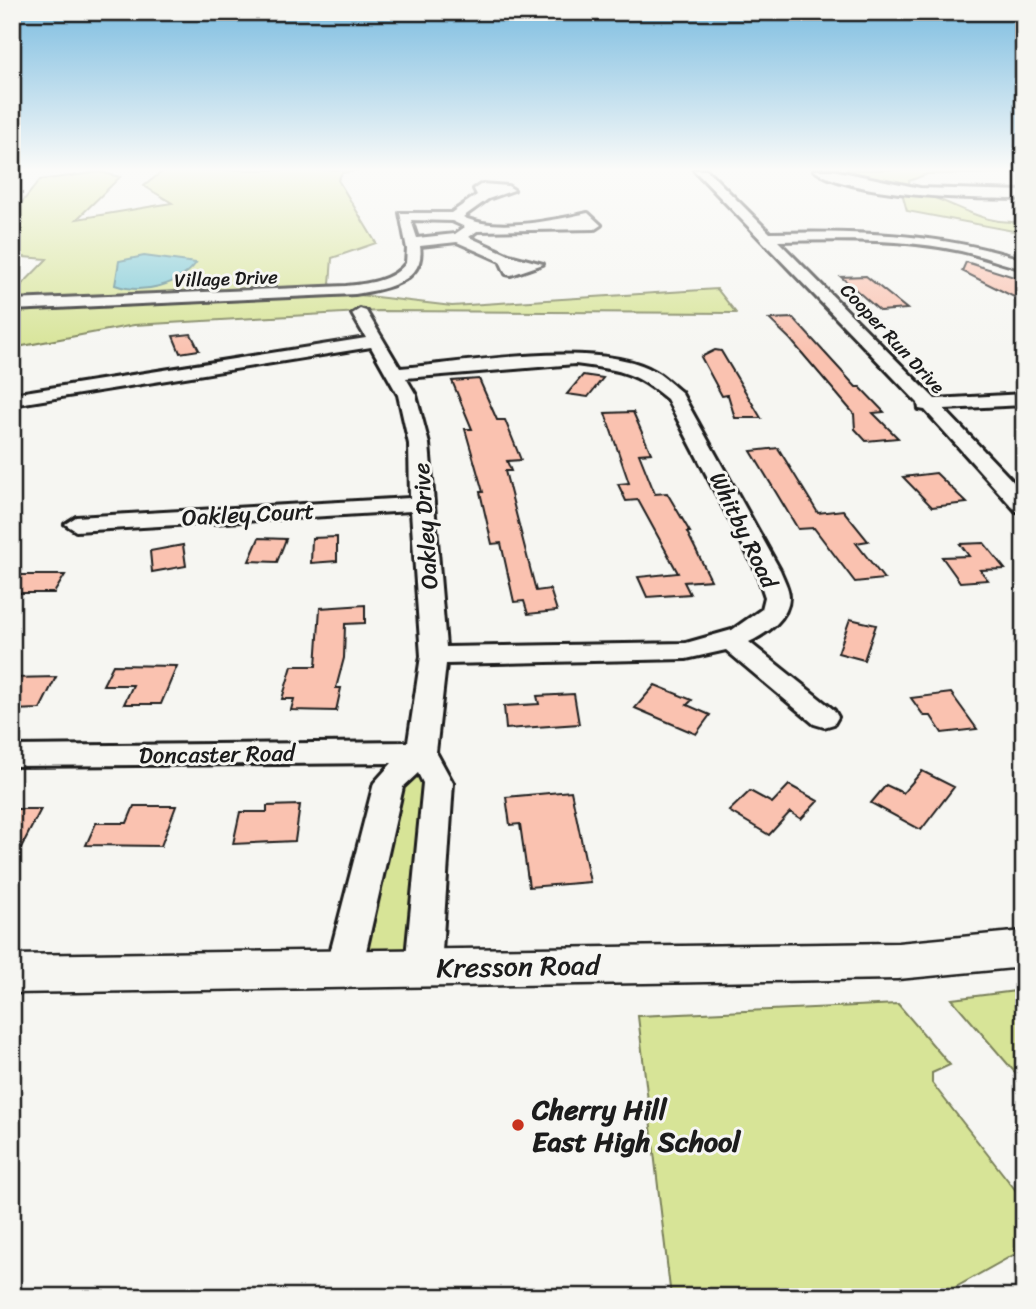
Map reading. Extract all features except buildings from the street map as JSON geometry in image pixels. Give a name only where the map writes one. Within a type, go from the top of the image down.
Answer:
[{"type":"street","name":"Village Drive","points":[[12,305],[346,291],[373,286],[404,274],[412,266],[415,255],[408,231]]},
{"type":"street","points":[[459,238],[468,231]]},
{"type":"street","name":"Cooper Run Drive","points":[[762,231],[877,348],[926,405],[1024,506]]},
{"type":"street","points":[[768,237],[908,237],[975,250],[1024,265]]},
{"type":"street","points":[[411,243],[459,238],[506,259]]},
{"type":"street","name":"Oakley Drive","points":[[359,314],[378,341],[407,395],[419,444],[421,503],[434,656],[421,752]]},
{"type":"street","points":[[12,400],[378,341]]},
{"type":"street","name":"Whitby Road","points":[[397,374],[575,359],[626,366],[664,385],[675,396],[694,430],[768,570],[777,597],[772,611],[750,632],[686,651],[434,656]]},
{"type":"street","points":[[926,405],[1024,399]]},
{"type":"street","name":"Oakley Court","points":[[76,524],[421,503]]},
{"type":"street","points":[[730,640],[824,717]]},
{"type":"street","points":[[344,969],[389,783],[421,752],[438,783],[423,967]]},
{"type":"street","name":"Doncaster Road","points":[[12,756],[421,752]]},
{"type":"street","name":"Kresson Road","points":[[12,974],[898,961],[1024,949]]},
{"type":"green space","points":[[12,231],[369,231],[376,243],[332,258],[330,284],[351,294],[452,306],[717,289],[736,313],[379,311],[134,325],[12,348],[12,295],[47,259],[12,256]]},
{"type":"green space","points":[[421,752],[438,783],[423,967],[344,969],[389,783]]},
{"type":"green space","points":[[1024,990],[1024,1083],[952,999]]},
{"type":"green space","points":[[898,1004],[950,1065],[932,1073],[932,1083],[1024,1201],[1024,1249],[938,1297],[671,1297],[638,1016]]},
{"type":"water","points":[[144,256],[196,263],[180,277],[160,286],[137,289],[115,285],[119,261]]},
{"type":"place","name":"Cherry Hill East High School","points":[[518,1125]]}]
